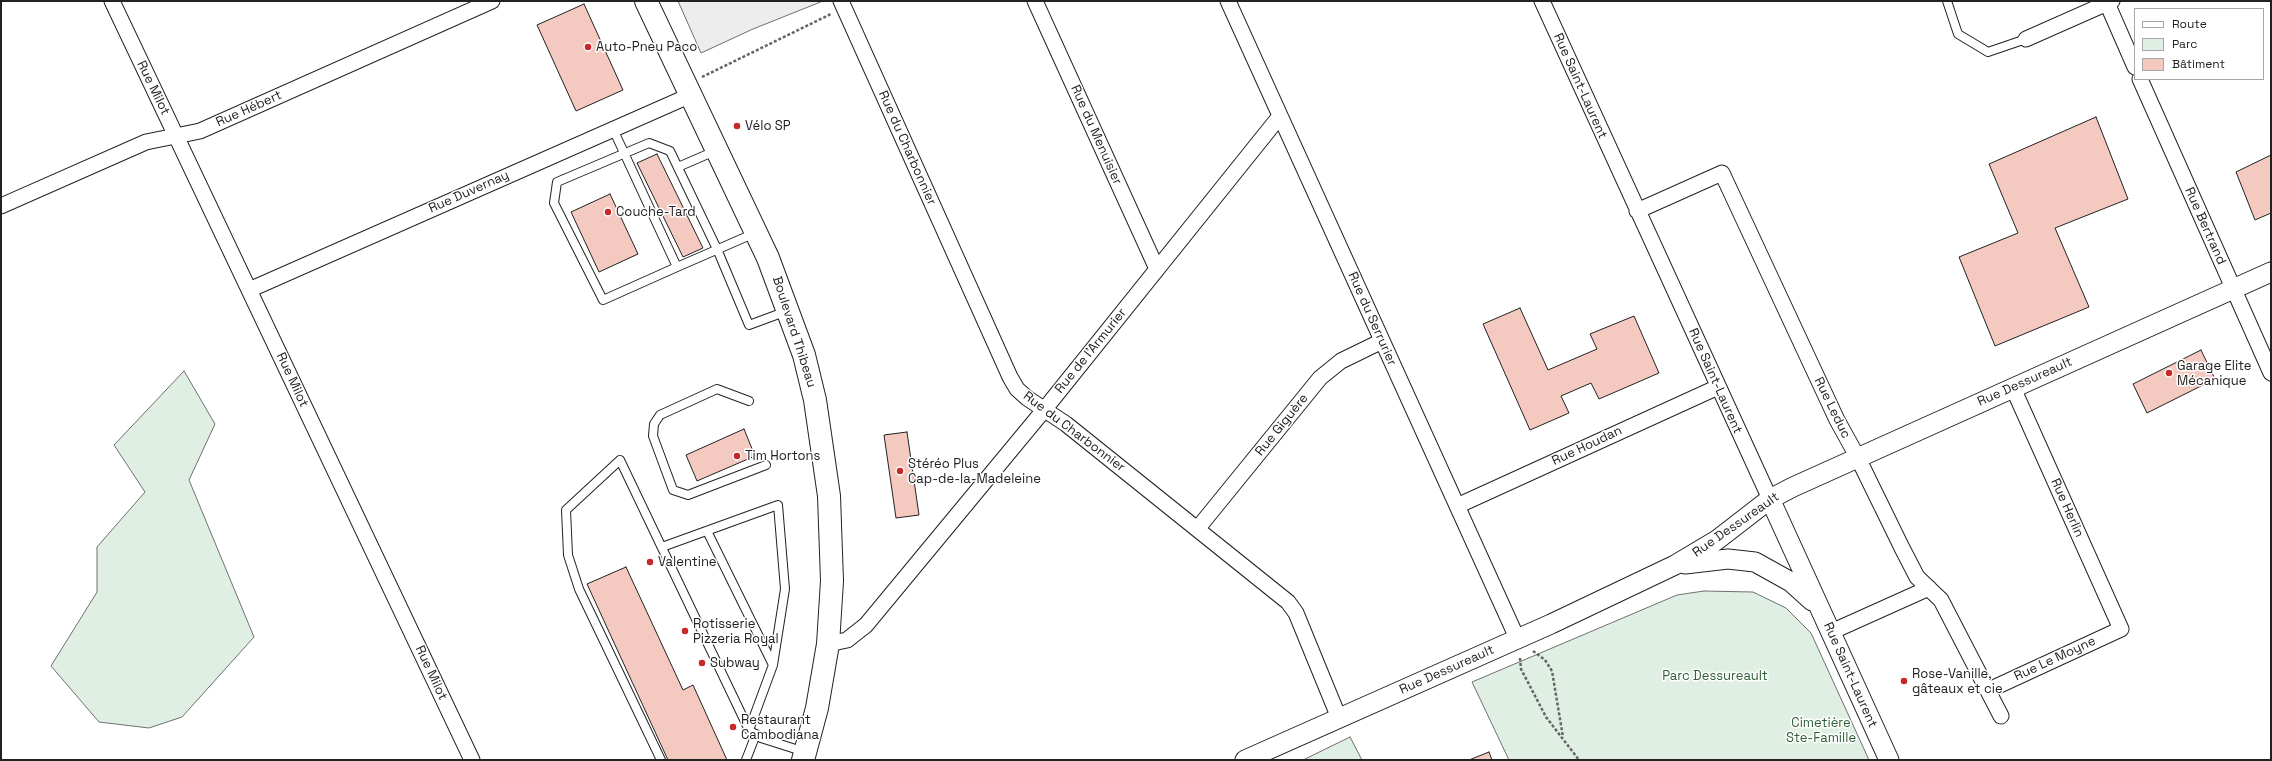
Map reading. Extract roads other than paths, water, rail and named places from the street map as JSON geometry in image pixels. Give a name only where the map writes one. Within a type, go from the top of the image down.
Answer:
[{"type":"main road","name":"Boulevard Thibeau","points":[[646,1],[756,232],[788,310],[804,355],[815,400],[826,467],[832,562],[828,644],[817,708],[804,756]]},
{"type":"street","name":"Rue Milot","points":[[112,1],[472,760]]},
{"type":"street","name":"Rue Hébert","points":[[1,206],[146,142],[200,130],[492,1]]},
{"type":"street","name":"Rue du Menuisier","points":[[1035,1],[1157,269]]},
{"type":"street","name":"Rue du Serrurier","points":[[1228,1],[1522,648]]},
{"type":"street","name":"Rue Saint-Laurent","points":[[1542,1],[1889,760]]},
{"type":"street","points":[[2026,39],[2110,2],[2134,64]]},
{"type":"street","name":"Rue du Charbonnier","points":[[842,4],[1010,377],[1027,398],[1063,422],[1198,528],[1288,602],[1296,613],[1339,718]]},
{"type":"street","name":"Rue Bertrand","points":[[2140,80],[2271,373]]},
{"type":"street","name":"Rue Duvernay","points":[[249,290],[690,95]]},
{"type":"street","name":"Rue de l'Armurier","points":[[828,644],[847,640],[866,625],[1044,410],[1280,116]]},
{"type":"street","name":"Rue Leduc","points":[[1637,211],[1722,173],[1837,420],[1858,458],[1917,577],[1941,600],[2001,716]]},
{"type":"street","name":"Rue Dessureault","points":[[1245,760],[1339,718],[1522,648],[1675,565],[1717,540],[1770,499],[2232,288],[2271,272]]},
{"type":"street","name":"Rue Giguère","points":[[1198,528],[1320,378],[1334,365],[1382,342]]},
{"type":"street","name":"Rue Houdan","points":[[1457,506],[1718,387]]},
{"type":"street","name":"Rue Herlin","points":[[2013,388],[2121,629]]},
{"type":"street","points":[[1675,565],[1728,559],[1755,562],[1792,582],[1806,594],[1823,614]]},
{"type":"street","points":[[1831,632],[1929,588]]},
{"type":"street","name":"Rue Le Moyne","points":[[1988,690],[2121,629]]},
{"type":"lane","points":[[1947,1],[1958,34],[1988,52],[2026,39]]},
{"type":"lane","points":[[613,129],[677,267]]},
{"type":"lane","points":[[756,232],[717,249],[603,300],[554,203],[557,182],[649,143],[670,151],[717,249],[749,325],[788,310]]},
{"type":"lane","points":[[678,167],[717,150]]},
{"type":"lane","points":[[749,401],[717,389],[660,416],[654,424],[653,436],[673,490],[688,495],[766,465]]},
{"type":"lane","points":[[661,760],[579,589],[568,555],[566,510],[620,460],[752,732],[761,738],[804,756]]},
{"type":"lane","points":[[662,547],[778,506],[785,589],[773,665],[752,732],[746,760]]},
{"type":"lane","points":[[707,531],[773,665]]},
{"type":"place","name":"Auto-Pneu Paco","points":[[588,47]]},
{"type":"place","name":"Vélo SP","points":[[737,126]]},
{"type":"place","name":"Couche-Tard","points":[[608,212]]},
{"type":"place","name":"Garage Elite Mécanique","points":[[2169,373]]},
{"type":"place","name":"Tim Hortons","points":[[737,456]]},
{"type":"place","name":"Stéréo Plus Cap-de-la-Madeleine","points":[[900,471]]},
{"type":"place","name":"Valentine","points":[[650,562]]},
{"type":"place","name":"Rotisserie Pizzeria Royal","points":[[685,631]]},
{"type":"place","name":"Subway","points":[[702,663]]},
{"type":"place","name":"Rose-Vanille, gâteaux et cie","points":[[1904,681]]},
{"type":"place","name":"Restaurant Cambodiana","points":[[733,727]]},
{"type":"park label","name":"Parc Dessureault","points":[[1715,676]]},
{"type":"park label","name":"Cimetière Ste-Famille","points":[[1821,730]]}]
